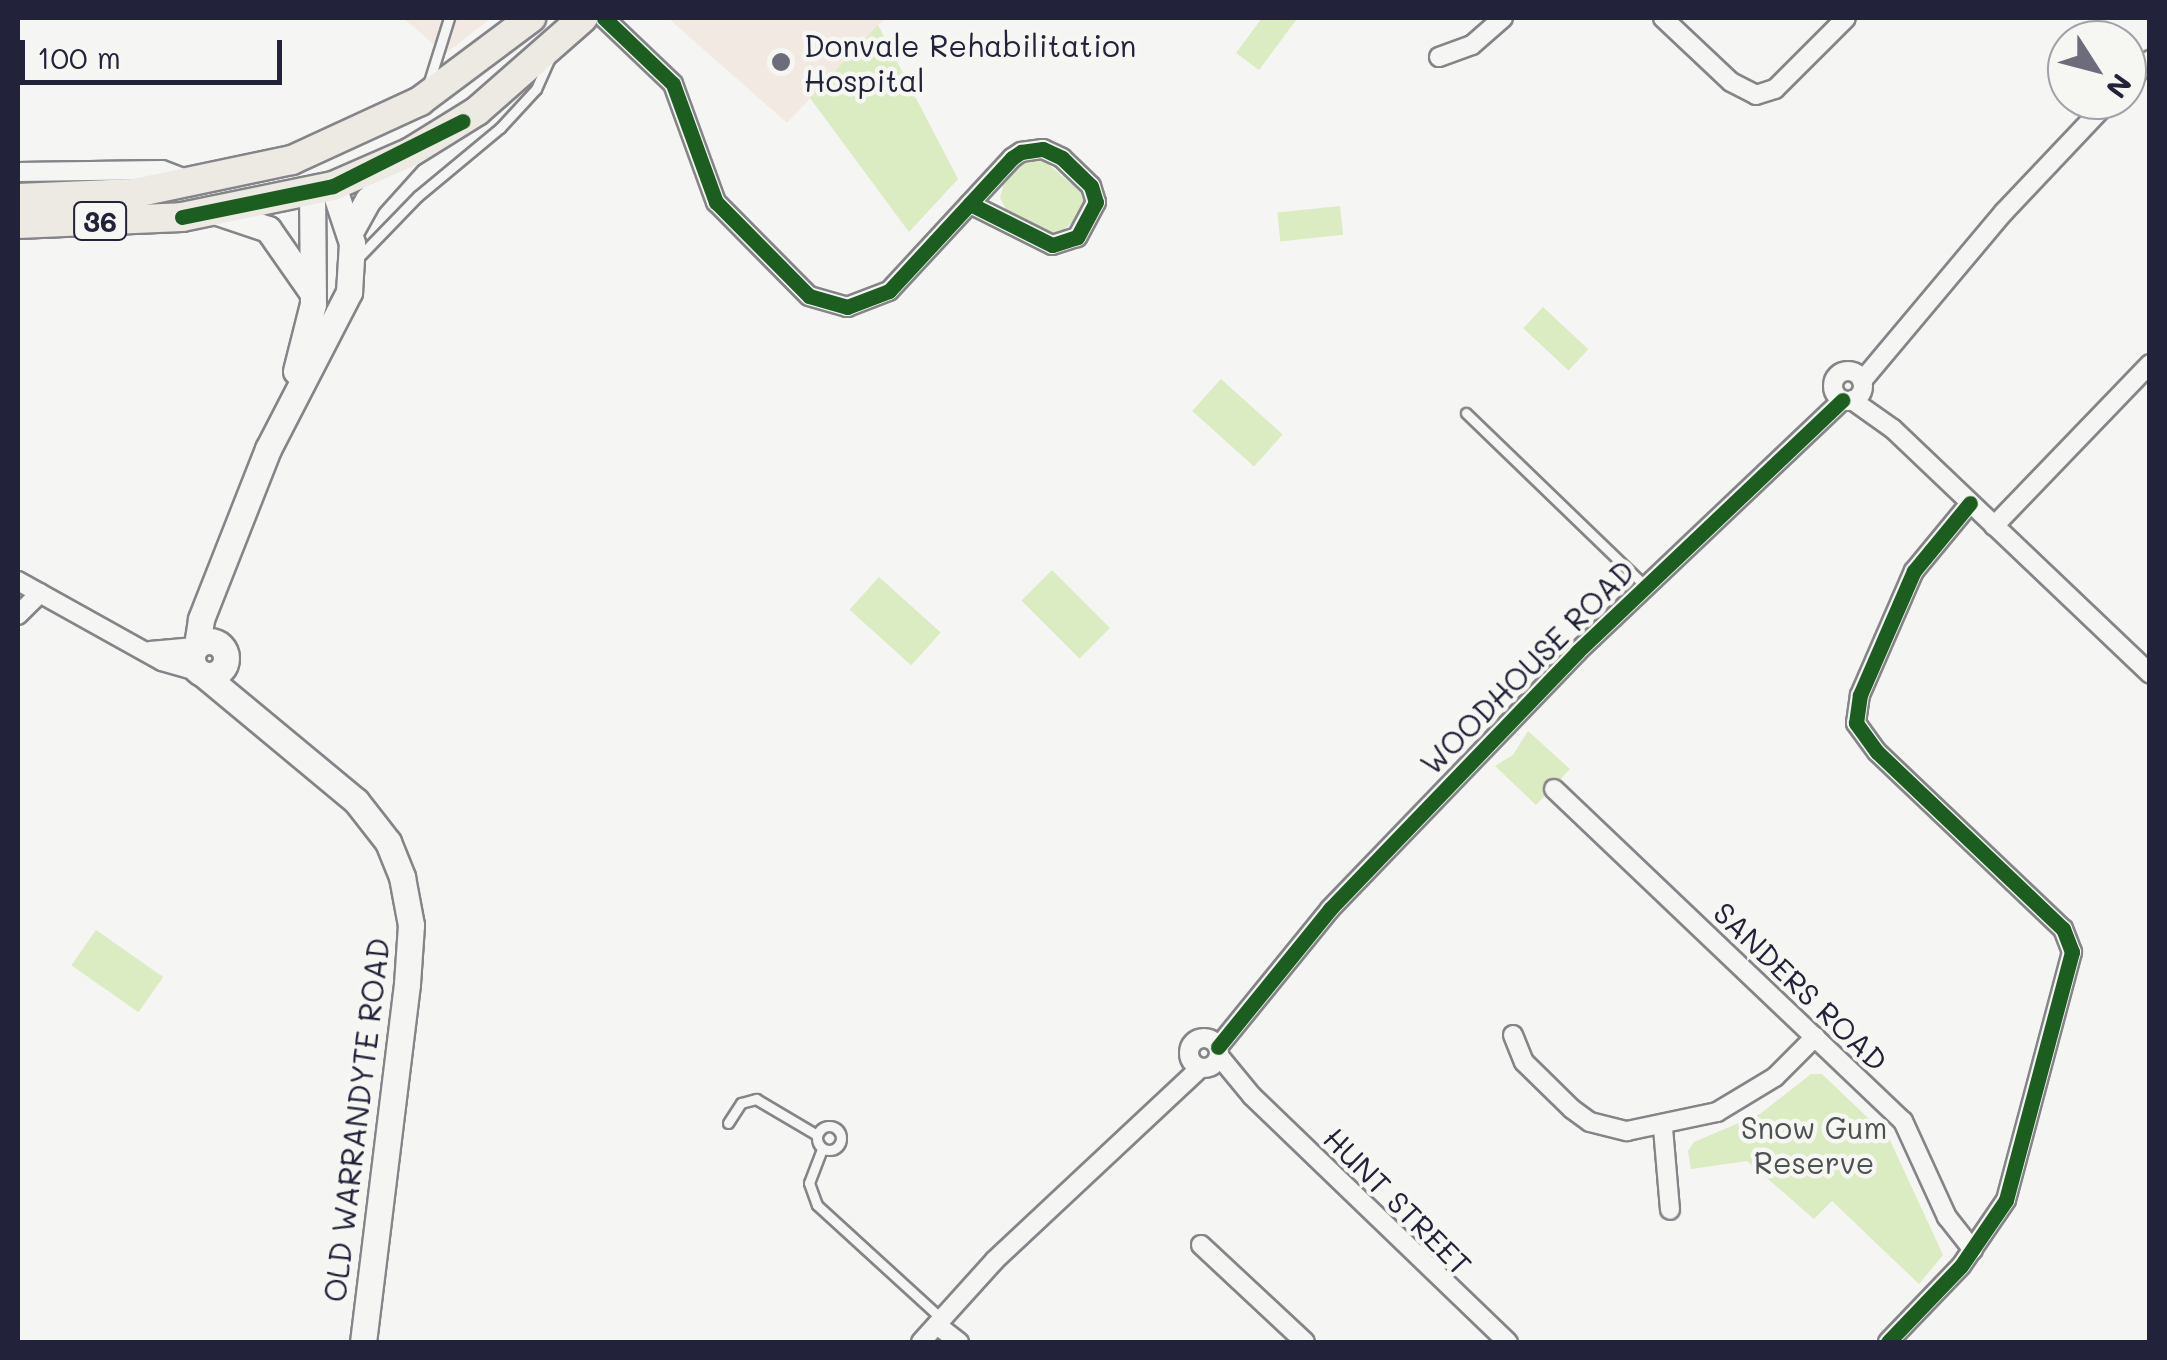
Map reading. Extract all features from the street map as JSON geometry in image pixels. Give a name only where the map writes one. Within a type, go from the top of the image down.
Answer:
[{"type":"main road","name":"36","points":[[18,198],[198,184],[317,151],[420,101],[531,18]]},
{"type":"main road","name":"36","points":[[18,224],[217,212],[322,189],[411,152],[463,121],[554,48],[584,18]]},
{"type":"main road","points":[[420,101],[429,121],[463,121]]},
{"type":"main road","points":[[285,410],[314,296],[314,250],[322,189],[317,151]]},
{"type":"main road","points":[[350,232],[368,200],[411,152]]},
{"type":"main road","points":[[207,657],[222,564],[285,410],[342,310],[354,262],[350,232],[322,189]]},
{"type":"main road","points":[[217,212],[272,232],[314,296]]},
{"type":"main road","points":[[314,250],[338,264],[354,262]]},
{"type":"main road","name":"OLD WARRANDYTE ROAD","points":[[207,657],[260,726],[356,802],[388,842],[411,925],[363,1342]]},
{"type":"street","points":[[604,18],[674,84],[716,202],[809,296],[847,307],[875,298],[1012,158],[1033,148],[1062,158],[1090,186],[1096,202],[1085,230],[1052,245],[970,204]]},
{"type":"street","points":[[1438,56],[1472,45],[1503,18]]},
{"type":"street","points":[[1662,18],[1731,82],[1756,95],[1775,88],[1846,18]]},
{"type":"street","name":"WOODHOUSE ROAD","points":[[921,1342],[1207,1055],[1346,892],[1645,586],[1850,388],[2092,120]]},
{"type":"street","points":[[18,172],[162,170],[198,184]]},
{"type":"street","points":[[1994,526],[2150,364]]},
{"type":"street","points":[[1850,388],[2150,674]]},
{"type":"street","points":[[1888,1342],[1974,1250],[1997,1219],[2015,1178],[2072,952],[2063,929],[1877,752],[1856,723],[1860,695],[1925,556],[1974,506]]},
{"type":"street","points":[[18,581],[144,649],[207,657]]},
{"type":"street","points":[[18,616],[40,593]]},
{"type":"street","name":"SANDERS ROAD","points":[[1554,789],[1907,1126],[1947,1217],[1974,1250]]},
{"type":"street","points":[[1513,1035],[1524,1062],[1590,1122],[1627,1131],[1663,1128],[1736,1102],[1774,1077],[1815,1037]]},
{"type":"street","name":"HUNT STREET","points":[[1207,1055],[1505,1342]]},
{"type":"street","points":[[1663,1128],[1670,1210]]},
{"type":"street","points":[[1201,1245],[1305,1342]]},
{"type":"street","points":[[940,1322],[958,1342]]},
{"type":"lane","points":[[420,101],[449,18]]},
{"type":"lane","points":[[354,262],[511,117],[536,89],[554,48]]},
{"type":"lane","points":[[1466,412],[1645,586]]},
{"type":"lane","points":[[728,1123],[741,1102],[756,1099],[816,1135],[822,1149],[808,1183],[817,1205],[940,1322]]},
{"type":"lane","points":[[816,1135],[830,1126],[840,1134],[834,1150],[822,1149]]},
{"type":"shaded area","points":[[403,18],[491,18],[445,54]]},
{"type":"shaded area","name":"Donvale Rehabilitation Hospital","points":[[668,18],[885,18],[787,123]]},
{"type":"green space","points":[[1262,18],[1296,20],[1259,70],[1236,53]]},
{"type":"green space","points":[[878,25],[958,179],[909,232],[810,98]]},
{"type":"green space","points":[[1040,157],[1084,195],[1086,209],[1058,236],[1009,215],[1000,198],[1005,179],[1023,162]]},
{"type":"green space","points":[[1340,206],[1343,235],[1280,241],[1277,213]]},
{"type":"green space","points":[[1543,307],[1588,349],[1569,370],[1523,328]]},
{"type":"green space","points":[[1221,379],[1283,435],[1254,466],[1192,411]]},
{"type":"green space","points":[[1052,570],[1110,628],[1080,658],[1022,600]]},
{"type":"green space","points":[[879,577],[941,633],[911,665],[850,610]]},
{"type":"green space","points":[[1528,731],[1570,769],[1536,805],[1495,766],[1513,755]]},
{"type":"green space","points":[[96,930],[163,977],[139,1012],[71,965]]},
{"type":"green space","name":"Snow Gum Reserve","points":[[1811,1074],[1822,1074],[1889,1138],[1943,1255],[1919,1284],[1832,1201],[1814,1219],[1747,1161],[1691,1169],[1688,1151],[1694,1142],[1760,1114]]},
{"type":"cycle path","points":[[604,18],[673,84],[716,202],[809,296],[847,307],[889,291],[1012,158],[1021,152],[1043,149],[1062,158],[1091,186],[1096,202],[1077,237],[1052,245],[970,204]]},
{"type":"cycle path","points":[[182,217],[333,186],[463,121]]},
{"type":"cycle path","points":[[1218,1047],[1330,909],[1577,652],[1843,400]]},
{"type":"cycle path","points":[[1888,1342],[1961,1266],[2006,1200],[2072,952],[2063,929],[1877,752],[1856,723],[1860,695],[1914,571],[1970,503]]},
{"type":"place","name":"Donvale Rehabilitation Hospital","points":[[781,62]]}]
